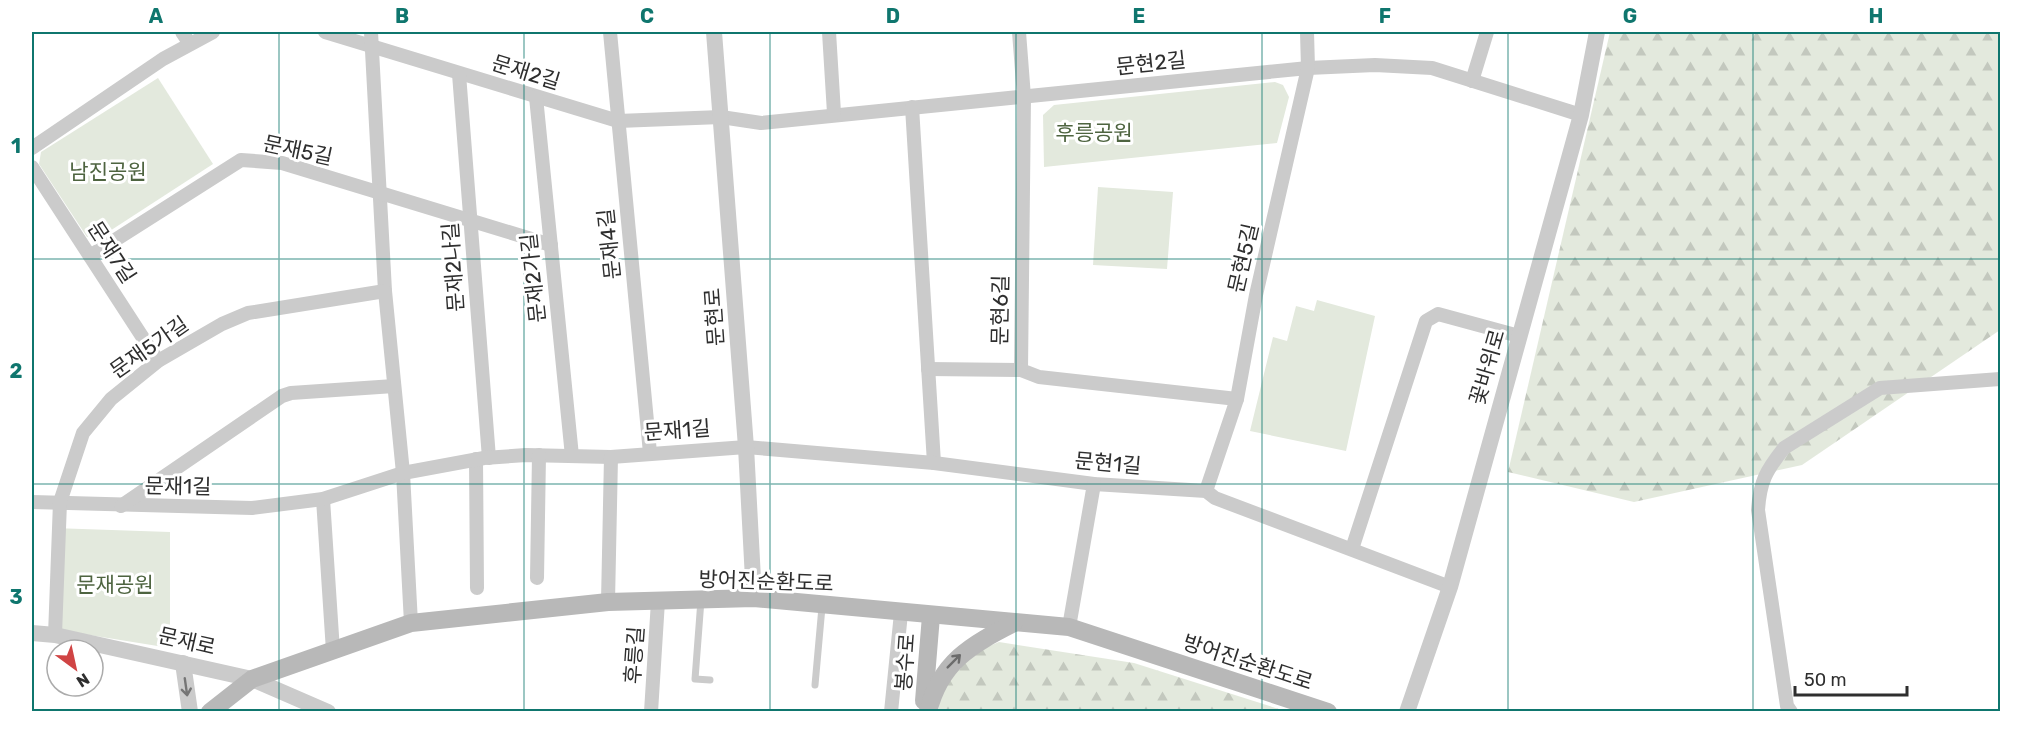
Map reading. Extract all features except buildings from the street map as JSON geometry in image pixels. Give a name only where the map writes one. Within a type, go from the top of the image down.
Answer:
[{"type":"main road","name":"방어진순환도로","points":[[210,711],[252,679],[411,623],[608,602],[754,598],[1069,627],[1328,711]]},
{"type":"main road","name":"봉수로","points":[[926,711],[931,616]]},
{"type":"main road","points":[[926,711],[933,690],[952,661],[986,637],[1014,623]]},
{"type":"street","points":[[182,32],[190,44]]},
{"type":"street","points":[[32,148],[163,59],[213,32]]},
{"type":"street","name":"문재2길","points":[[325,32],[618,121],[721,117]]},
{"type":"street","points":[[371,32],[385,291],[403,473],[411,623]]},
{"type":"street","name":"문재4길","points":[[610,32],[650,453]]},
{"type":"street","name":"문현로","points":[[714,32],[746,447],[754,598]]},
{"type":"street","points":[[829,32],[834,114]]},
{"type":"street","name":"문현6길","points":[[1019,32],[1024,97],[1020,370],[1040,377],[1237,399]]},
{"type":"street","name":"문현5길","points":[[1206,491],[1237,399],[1256,295],[1308,68],[1306,32]]},
{"type":"street","points":[[1472,81],[1487,32]]},
{"type":"street","name":"꽃바위로","points":[[1407,711],[1449,587],[1581,115],[1597,32]]},
{"type":"street","name":"문현2길","points":[[721,117],[761,123],[912,106],[1308,68],[1376,65],[1432,68],[1581,115]]},
{"type":"street","name":"문재2나길","points":[[459,74],[470,222],[482,459]]},
{"type":"street","name":"문재2가길","points":[[536,97],[572,456]]},
{"type":"street","points":[[912,106],[934,464]]},
{"type":"street","name":"문재5길","points":[[90,256],[241,160],[282,164],[551,245]]},
{"type":"street","name":"문재7길","points":[[32,167],[158,360]]},
{"type":"street","name":"문재5가길","points":[[55,635],[60,502],[83,433],[111,399],[158,360],[222,324],[248,313],[385,291]]},
{"type":"street","points":[[1352,549],[1426,321],[1437,314],[1519,336]]},
{"type":"street","points":[[928,369],[1020,370]]},
{"type":"street","points":[[1791,711],[1788,706],[1758,510],[1760,486],[1773,462],[1784,448],[1880,388],[2001,379]]},
{"type":"street","points":[[121,506],[282,396],[291,393],[394,386]]},
{"type":"street","name":"문재1길","points":[[32,502],[252,508],[323,499],[403,473],[482,459],[539,455],[610,457],[746,447]]},
{"type":"street","name":"문현1길","points":[[746,447],[934,464],[1094,484],[1206,491],[1215,498],[1449,587]]},
{"type":"street","points":[[537,578],[539,455]]},
{"type":"street","points":[[608,602],[610,457]]},
{"type":"street","points":[[477,588],[482,459]]},
{"type":"street","points":[[1069,627],[1094,484]]},
{"type":"street","points":[[323,499],[333,651]]},
{"type":"street","name":"후릉길","points":[[651,711],[658,601]]},
{"type":"street","points":[[891,711],[901,613]]},
{"type":"street","name":"문재로","points":[[32,633],[55,635],[252,679],[328,711]]},
{"type":"street","points":[[183,663],[190,711]]},
{"type":"lane","points":[[701,600],[695,679],[710,680]]},
{"type":"lane","points":[[814,685],[822,604]]},
{"type":"green space","points":[[1610,32],[2000,32],[2000,330],[1802,465],[1634,502],[1508,472]]},
{"type":"green space","name":"남진공원","points":[[158,78],[213,164],[99,238],[87,237],[39,164],[41,152]]},
{"type":"green space","name":"후릉공원","points":[[1275,82],[1283,85],[1289,97],[1277,143],[1044,167],[1043,115],[1054,105]]},
{"type":"green space","points":[[1098,187],[1173,192],[1167,269],[1093,265]]},
{"type":"green space","points":[[1317,300],[1375,316],[1346,451],[1250,431],[1273,337],[1287,341],[1296,306],[1314,311]]},
{"type":"green space","name":"문재공원","points":[[53,528],[170,532],[170,648],[52,629]]},
{"type":"green space","points":[[999,642],[1134,663],[1285,711],[938,712],[941,687],[962,657]]}]
